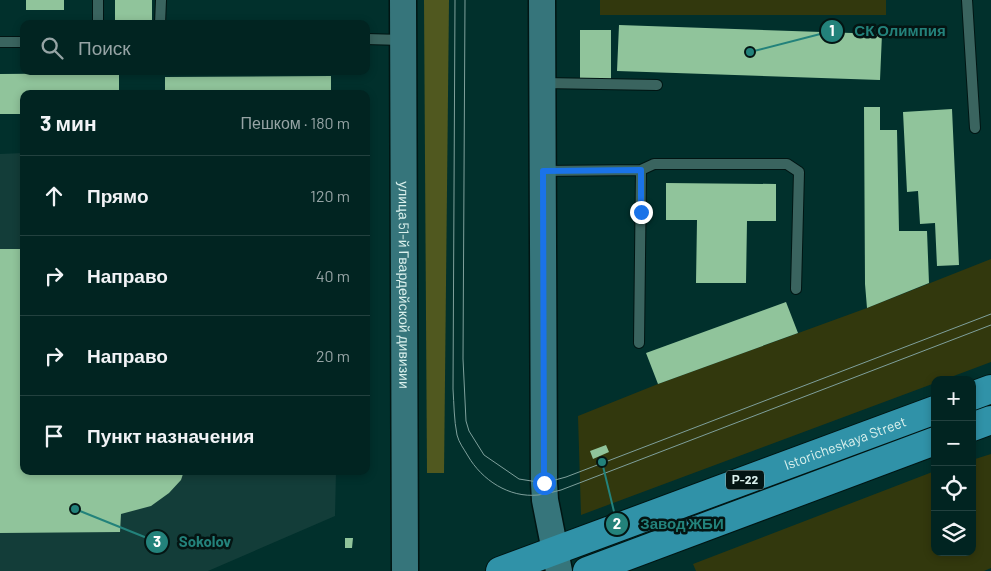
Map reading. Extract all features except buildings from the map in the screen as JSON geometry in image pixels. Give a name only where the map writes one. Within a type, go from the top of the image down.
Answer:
[{"type":"highway","points":[[976,395],[991,389]]},
{"type":"highway","name":"Istoricheskaya Street","points":[[500,571],[557,561],[931,412]]},
{"type":"highway","points":[[976,426],[991,420]]},
{"type":"highway","name":"Р-22","points":[[598,569],[931,443]]},
{"type":"main road","name":"улица 51-й Гвардейской дивизии","points":[[403,0],[405,571]]},
{"type":"main road","points":[[542,0],[544,483],[545,500],[557,561]]},
{"type":"lane","points":[[98,0],[98,20]]},
{"type":"lane","points":[[160,20],[161,0]]},
{"type":"lane","points":[[967,0],[975,128]]},
{"type":"lane","points":[[370,39],[403,40]]},
{"type":"lane","points":[[0,42],[20,42]]},
{"type":"lane","points":[[543,82],[657,85]]},
{"type":"lane","points":[[543,171],[641,170],[654,164],[787,164],[799,172],[796,289]]},
{"type":"lane","points":[[639,343],[641,170]]},
{"type":"shaded area","points":[[20,153],[20,475],[336,475],[335,516],[208,571],[0,571],[0,154]]},
{"type":"green space","points":[[424,0],[449,0],[444,473],[427,473]]},
{"type":"green space","points":[[600,0],[886,0],[886,15],[600,15]]},
{"type":"green space","points":[[991,259],[991,362],[954,376],[931,376],[931,384],[581,515],[578,416],[658,384],[867,308]]},
{"type":"green space","points":[[991,454],[991,568],[984,571],[696,571],[693,564],[931,473],[931,556],[976,556],[976,459]]},
{"type":"tram line","points":[[455,0],[453,389],[455,418],[458,438],[468,456],[481,473],[497,486],[517,494],[527,495],[541,495],[561,490],[991,325]]},
{"type":"tram line","points":[[465,0],[463,359],[466,421],[469,431],[484,455],[519,479],[544,483],[566,477],[991,314]]},
{"type":"place","name":"СК Олимпия","points":[[750,52]]},
{"type":"place","name":"Завод ЖБИ","points":[[602,462]]},
{"type":"place","name":"Sokolov","points":[[75,509]]},
{"type":"route","points":[[544,483],[543,171],[641,170],[641,212]]}]
